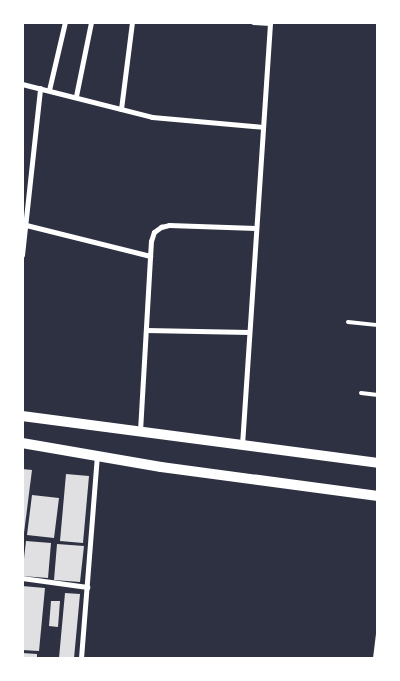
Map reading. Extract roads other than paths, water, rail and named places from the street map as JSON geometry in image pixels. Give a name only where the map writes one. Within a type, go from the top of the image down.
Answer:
[{"type":"main road","points":[[22,416],[378,463]]},
{"type":"main road","points":[[22,443],[97,456],[378,496]]},
{"type":"street","points":[[49,90],[65,22]]},
{"type":"street","points":[[76,96],[91,22]]},
{"type":"street","points":[[121,109],[132,22]]},
{"type":"street","points":[[242,445],[270,23],[253,22]]},
{"type":"street","points":[[22,84],[76,96],[152,117],[263,127]]},
{"type":"street","points":[[22,255],[40,88]]},
{"type":"street","points":[[26,225],[150,256]]},
{"type":"street","points":[[140,431],[150,256],[154,232],[161,226],[169,225],[256,228]]},
{"type":"street","points":[[146,330],[249,332]]},
{"type":"street","points":[[81,658],[97,456]]},
{"type":"street","points":[[22,578],[87,587]]},
{"type":"street","points":[[375,658],[378,634]]},
{"type":"lane","points":[[348,322],[378,325]]},
{"type":"lane","points":[[361,393],[378,394]]}]
